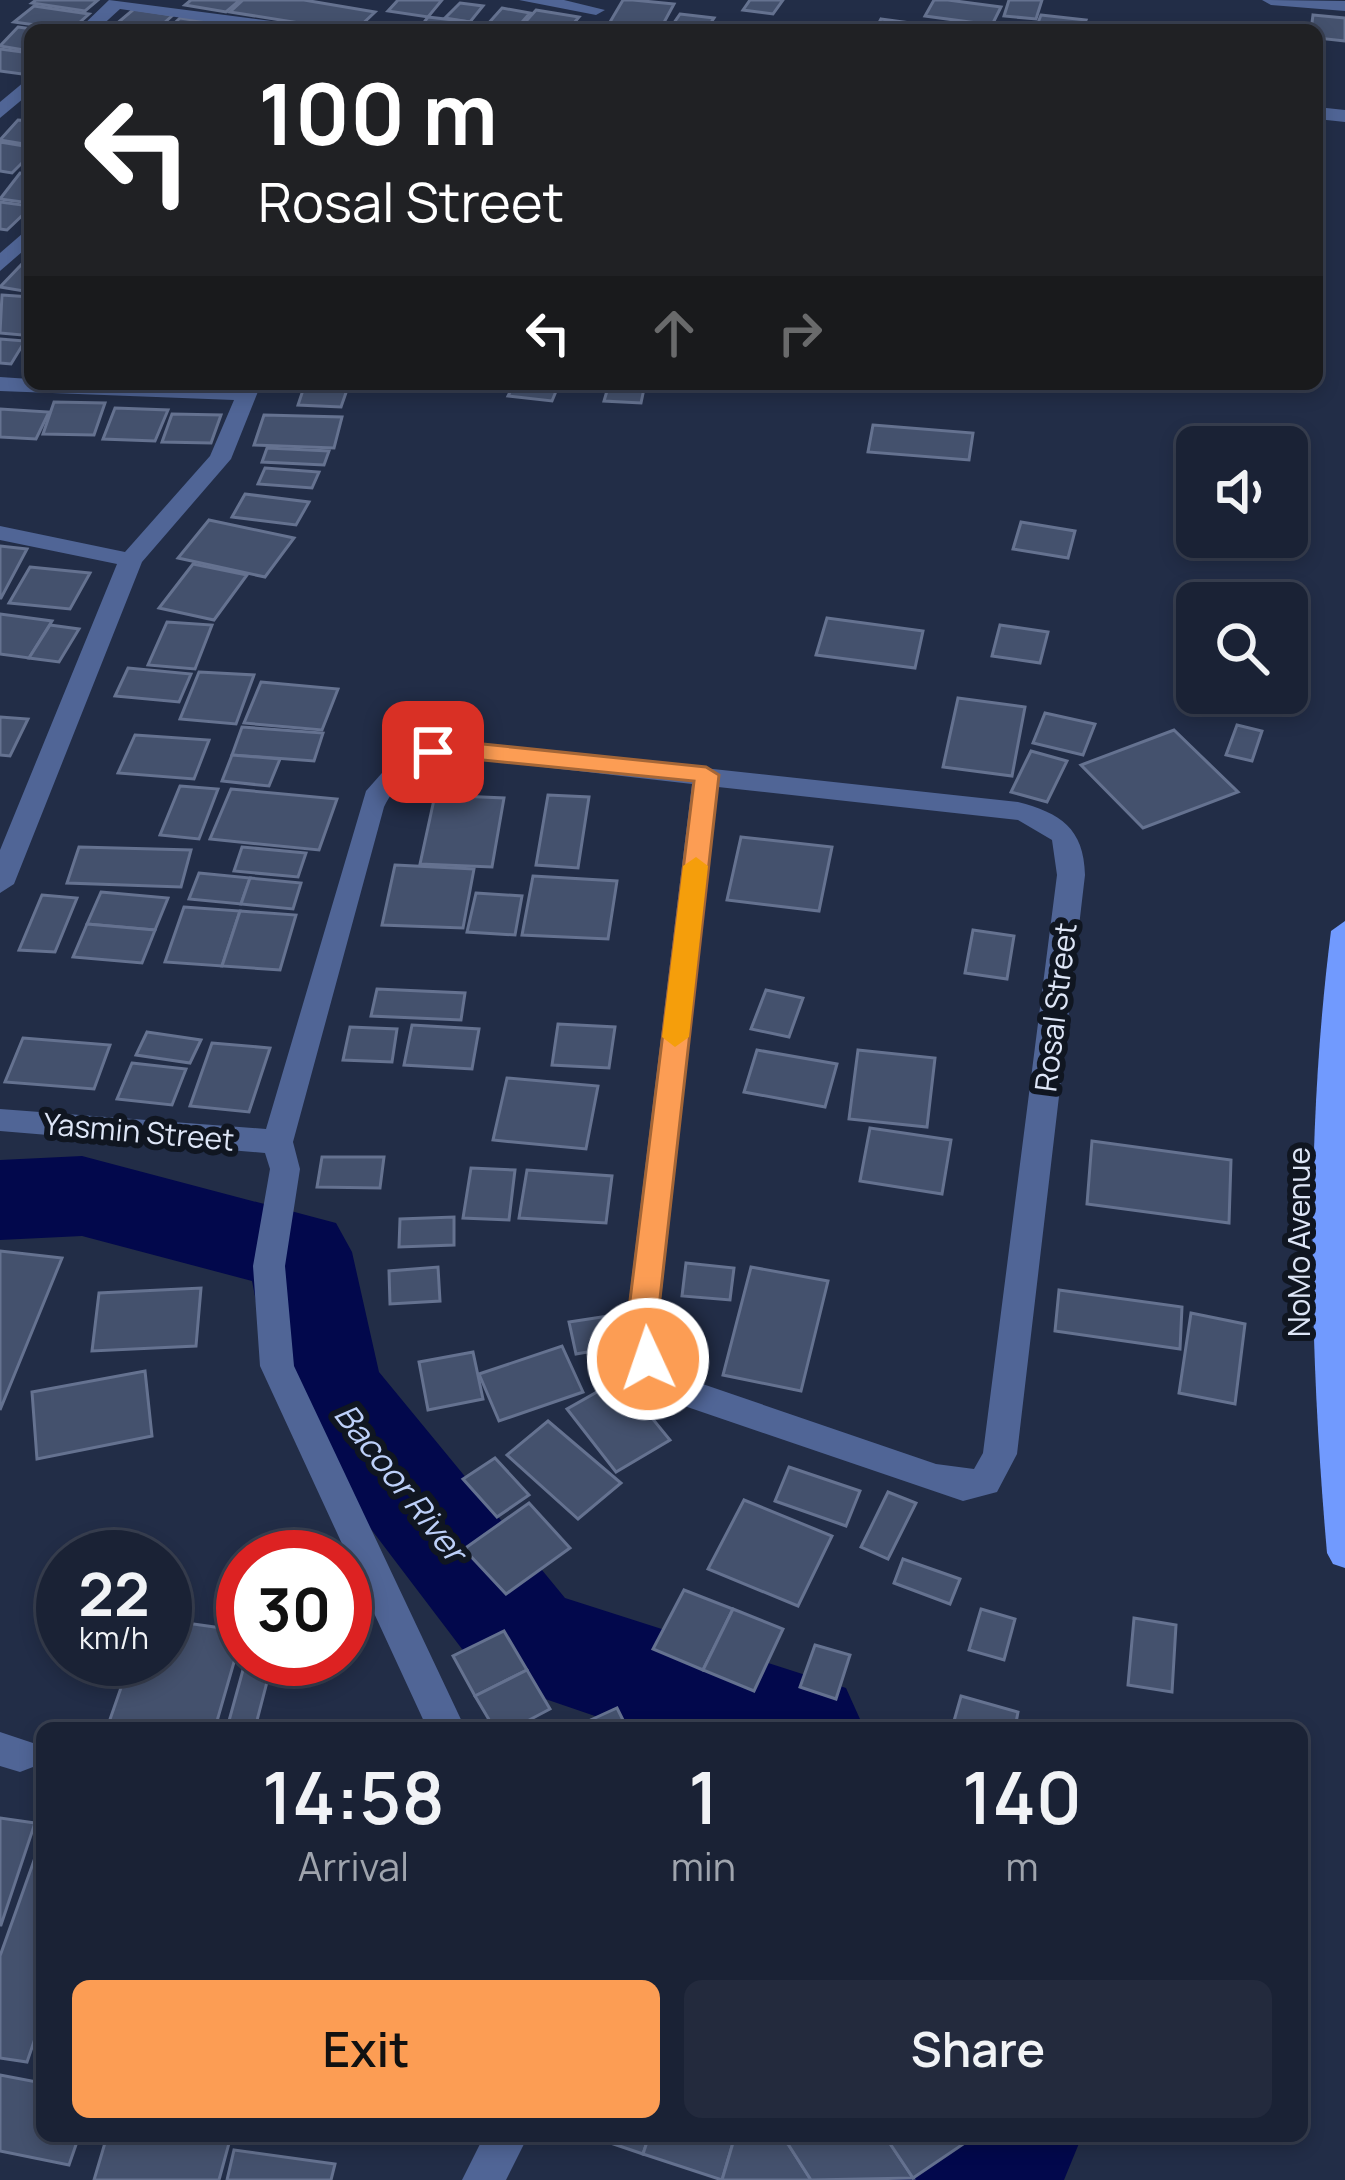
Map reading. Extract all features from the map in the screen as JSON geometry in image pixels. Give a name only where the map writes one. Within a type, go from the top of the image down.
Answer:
[{"type":"main road","name":"NoMo Avenue","points":[[1345,931],[1336,1001],[1331,1248],[1338,1490],[1345,1552]]},
{"type":"street","points":[[528,0],[599,5]]},
{"type":"street","points":[[1271,0],[1345,6]]},
{"type":"street","points":[[93,24],[117,1],[265,24]]},
{"type":"street","points":[[0,112],[24,89]]},
{"type":"street","points":[[0,265],[24,239]]},
{"type":"street","points":[[0,884],[131,560],[220,460],[247,390]]},
{"type":"street","points":[[0,533],[131,560]]},
{"type":"street","name":"Rosal Street","points":[[281,1155],[371,806],[383,780],[404,761],[463,750],[706,775],[1044,817],[1063,829],[1072,849],[1071,874],[995,1470],[985,1482],[964,1486],[936,1479],[689,1394],[673,1388],[648,1359],[642,1325],[706,775]]},
{"type":"street","name":"Yasmin Street","points":[[0,1120],[281,1155]]},
{"type":"street","points":[[281,1155],[269,1266],[277,1366],[443,1722]]},
{"type":"street","points":[[483,2180],[504,2142]]},
{"type":"building","points":[[98,0],[85,11],[32,3]]},
{"type":"building","points":[[191,0],[240,0],[226,12],[185,5]]},
{"type":"building","points":[[243,0],[304,0],[375,12],[362,24],[305,24],[230,12]]},
{"type":"building","points":[[398,0],[442,0],[428,17],[388,11]]},
{"type":"building","points":[[623,0],[674,4],[663,24],[610,22]]},
{"type":"building","points":[[750,0],[783,0],[773,14],[743,10]]},
{"type":"building","points":[[934,0],[1001,7],[992,24],[925,16]]},
{"type":"building","points":[[1009,0],[1042,0],[1036,19],[1004,16]]},
{"type":"building","points":[[460,3],[483,6],[470,22],[445,18]]},
{"type":"building","points":[[34,6],[89,14],[78,24],[14,22]]},
{"type":"building","points":[[502,8],[530,13],[520,24],[488,24]]},
{"type":"building","points":[[134,9],[173,15],[163,24],[116,24]]},
{"type":"building","points":[[536,10],[579,17],[573,24],[523,24]]},
{"type":"building","points":[[680,14],[714,18],[710,24],[673,24]]},
{"type":"building","points":[[1041,15],[1086,20],[1084,24],[1038,24]]},
{"type":"building","points":[[1313,15],[1345,18],[1345,41],[1323,39],[1323,24],[1312,24]]},
{"type":"building","points":[[428,17],[470,22],[468,24],[423,24]]},
{"type":"building","points":[[180,18],[219,24],[174,24]]},
{"type":"building","points":[[881,19],[918,24],[878,24]]},
{"type":"building","points":[[18,27],[24,28],[24,50],[0,46]]},
{"type":"building","points":[[0,49],[24,52],[22,74],[0,71]]},
{"type":"building","points":[[18,120],[24,120],[24,144],[0,140]]},
{"type":"building","points":[[0,142],[24,146],[24,161],[12,173],[0,171]]},
{"type":"building","points":[[20,173],[24,173],[24,202],[0,199]]},
{"type":"building","points":[[0,202],[24,205],[24,214],[7,230],[0,229]]},
{"type":"building","points":[[22,264],[24,264],[24,291],[0,287]]},
{"type":"building","points":[[2,295],[24,297],[22,335],[0,333]]},
{"type":"building","points":[[0,339],[24,341],[11,364],[0,363]]},
{"type":"building","points":[[303,390],[347,390],[341,407],[298,405]]},
{"type":"building","points":[[511,390],[557,390],[552,401],[508,396]]},
{"type":"building","points":[[607,390],[644,390],[641,403],[604,401]]},
{"type":"building","points":[[54,402],[105,403],[94,435],[43,434]]},
{"type":"building","points":[[115,408],[168,410],[155,441],[103,439]]},
{"type":"building","points":[[0,409],[49,412],[36,439],[0,437]]},
{"type":"building","points":[[172,414],[221,415],[211,443],[162,442]]},
{"type":"building","points":[[264,415],[342,417],[334,448],[254,445]]},
{"type":"building","points":[[873,425],[973,433],[969,460],[868,452]]},
{"type":"building","points":[[267,448],[329,451],[324,465],[262,462]]},
{"type":"building","points":[[265,468],[319,472],[312,488],[258,484]]},
{"type":"building","points":[[245,494],[309,502],[296,525],[232,517]]},
{"type":"building","points":[[209,520],[294,538],[265,577],[178,558]]},
{"type":"building","points":[[1021,522],[1075,531],[1068,558],[1013,549]]},
{"type":"building","points":[[0,546],[27,549],[1,598],[0,598]]},
{"type":"building","points":[[193,564],[247,575],[214,620],[159,608]]},
{"type":"building","points":[[30,567],[90,573],[70,609],[9,603]]},
{"type":"building","points":[[0,614],[52,621],[29,658],[0,654]]},
{"type":"building","points":[[827,618],[923,631],[915,668],[816,655]]},
{"type":"building","points":[[167,622],[212,625],[195,669],[148,665]]},
{"type":"building","points":[[50,625],[79,629],[59,662],[29,658]]},
{"type":"building","points":[[1000,625],[1048,632],[1040,663],[992,656]]},
{"type":"building","points":[[128,668],[191,674],[179,702],[115,696]]},
{"type":"building","points":[[199,672],[254,675],[236,724],[180,719]]},
{"type":"building","points":[[261,682],[338,689],[322,730],[244,723]]},
{"type":"building","points":[[958,698],[1025,707],[1012,776],[943,767]]},
{"type":"building","points":[[1045,713],[1095,724],[1083,755],[1033,743]]},
{"type":"building","points":[[0,717],[28,719],[10,756],[0,755]]},
{"type":"building","points":[[1237,725],[1262,731],[1252,761],[1226,755]]},
{"type":"building","points":[[242,727],[323,733],[314,761],[232,755]]},
{"type":"building","points":[[1174,730],[1238,792],[1143,828],[1081,765]]},
{"type":"building","points":[[135,735],[209,740],[194,779],[118,773]]},
{"type":"building","points":[[1031,751],[1067,761],[1047,802],[1011,792]]},
{"type":"building","points":[[232,755],[280,759],[269,786],[222,781]]},
{"type":"building","points":[[180,786],[218,789],[199,839],[160,835]]},
{"type":"building","points":[[231,789],[337,799],[319,850],[210,839]]},
{"type":"building","points":[[435,795],[504,798],[492,867],[420,864]]},
{"type":"building","points":[[548,795],[589,797],[578,868],[536,865]]},
{"type":"building","points":[[741,837],[832,847],[819,911],[727,900]]},
{"type":"building","points":[[79,847],[191,850],[181,887],[67,883]]},
{"type":"building","points":[[242,847],[306,853],[298,877],[234,871]]},
{"type":"building","points":[[395,865],[474,869],[463,928],[382,925]]},
{"type":"building","points":[[199,873],[250,878],[241,904],[189,899]]},
{"type":"building","points":[[533,876],[617,881],[608,939],[522,935]]},
{"type":"building","points":[[250,878],[301,883],[293,909],[241,904]]},
{"type":"building","points":[[101,892],[168,898],[155,930],[87,924]]},
{"type":"building","points":[[476,893],[522,896],[515,935],[467,932]]},
{"type":"building","points":[[42,895],[77,898],[55,952],[19,950]]},
{"type":"building","points":[[184,907],[240,911],[222,966],[165,962]]},
{"type":"building","points":[[240,911],[296,915],[280,970],[222,966]]},
{"type":"building","points":[[87,924],[155,930],[142,963],[73,957]]},
{"type":"building","points":[[973,930],[1014,936],[1007,979],[965,973]]},
{"type":"building","points":[[377,989],[465,993],[461,1020],[371,1016]]},
{"type":"building","points":[[766,990],[803,998],[789,1037],[751,1029]]},
{"type":"building","points":[[558,1024],[615,1027],[609,1068],[552,1065]]},
{"type":"building","points":[[412,1025],[479,1029],[472,1069],[404,1065]]},
{"type":"building","points":[[350,1027],[397,1029],[392,1062],[343,1060]]},
{"type":"building","points":[[147,1032],[201,1040],[190,1063],[136,1055]]},
{"type":"building","points":[[23,1038],[110,1045],[94,1089],[5,1082]]},
{"type":"building","points":[[212,1043],[270,1048],[249,1112],[190,1106]]},
{"type":"building","points":[[757,1050],[837,1064],[825,1107],[744,1092]]},
{"type":"building","points":[[858,1050],[935,1058],[927,1127],[849,1119]]},
{"type":"building","points":[[132,1063],[186,1069],[172,1105],[117,1099]]},
{"type":"building","points":[[507,1078],[598,1086],[586,1149],[493,1140]]},
{"type":"building","points":[[870,1128],[951,1140],[942,1194],[860,1181]]},
{"type":"building","points":[[1092,1141],[1231,1160],[1229,1223],[1087,1204]]},
{"type":"building","points":[[322,1157],[384,1157],[380,1188],[317,1187]]},
{"type":"building","points":[[471,1168],[515,1170],[509,1220],[463,1218]]},
{"type":"building","points":[[527,1170],[612,1176],[606,1223],[519,1218]]},
{"type":"building","points":[[454,1217],[454,1245],[399,1247],[400,1219]]},
{"type":"building","points":[[0,1251],[62,1258],[0,1410]]},
{"type":"building","points":[[686,1263],[734,1268],[730,1300],[682,1296]]},
{"type":"building","points":[[438,1267],[440,1301],[390,1304],[389,1271]]},
{"type":"building","points":[[751,1267],[828,1281],[801,1391],[723,1375]]},
{"type":"building","points":[[201,1288],[196,1346],[92,1351],[99,1293]]},
{"type":"building","points":[[1059,1290],[1182,1307],[1180,1349],[1055,1331]]},
{"type":"building","points":[[1191,1313],[1245,1324],[1235,1404],[1179,1393]]},
{"type":"building","points":[[615,1315],[622,1346],[576,1354],[569,1322]]},
{"type":"building","points":[[562,1346],[583,1392],[499,1421],[479,1374]]},
{"type":"building","points":[[473,1352],[483,1399],[428,1410],[419,1362]]},
{"type":"building","points":[[145,1371],[152,1436],[37,1459],[32,1392]]},
{"type":"building","points":[[620,1379],[670,1440],[616,1472],[567,1409]]},
{"type":"building","points":[[548,1421],[621,1483],[578,1519],[507,1455]]},
{"type":"building","points":[[495,1458],[529,1495],[497,1517],[463,1479]]},
{"type":"building","points":[[789,1467],[860,1491],[846,1526],[775,1501]]},
{"type":"building","points":[[888,1492],[916,1503],[888,1559],[861,1547]]},
{"type":"building","points":[[744,1500],[832,1536],[798,1606],[708,1569]]},
{"type":"building","points":[[529,1503],[570,1548],[506,1594],[464,1549]]},
{"type":"building","points":[[903,1559],[960,1579],[950,1604],[894,1583]]},
{"type":"building","points":[[684,1590],[733,1609],[703,1670],[653,1649]]},
{"type":"building","points":[[733,1609],[783,1629],[754,1691],[703,1670]]},
{"type":"building","points":[[981,1609],[1015,1619],[1004,1660],[969,1650]]},
{"type":"building","points":[[1134,1618],[1176,1625],[1172,1692],[1128,1685]]},
{"type":"building","points":[[192,1624],[216,1627],[216,1686],[227,1686],[217,1722],[109,1722],[122,1686],[192,1686]]},
{"type":"building","points":[[504,1631],[527,1670],[475,1696],[453,1656]]},
{"type":"building","points":[[815,1645],[850,1655],[836,1699],[800,1687]]},
{"type":"building","points":[[527,1670],[550,1709],[525,1722],[490,1722],[475,1696]]},
{"type":"building","points":[[239,1686],[266,1686],[257,1722],[229,1722]]},
{"type":"building","points":[[961,1696],[1018,1712],[1016,1722],[954,1722]]},
{"type":"building","points":[[617,1708],[624,1722],[586,1722]]},
{"type":"building","points":[[0,1818],[35,1823],[1,1925],[0,1925]]},
{"type":"building","points":[[36,1855],[36,2036],[27,2062],[0,2058],[0,1956]]},
{"type":"building","points":[[0,2075],[36,2082],[36,2142],[77,2142],[69,2165],[0,2151]]},
{"type":"building","points":[[105,2142],[229,2142],[219,2180],[94,2180]]},
{"type":"building","points":[[608,2142],[647,2142],[643,2154]]},
{"type":"building","points":[[647,2142],[733,2142],[722,2180],[643,2154]]},
{"type":"building","points":[[733,2142],[782,2142],[788,2144],[811,2180],[722,2180]]},
{"type":"building","points":[[889,2142],[913,2178],[811,2180],[788,2144]]},
{"type":"building","points":[[889,2142],[966,2142],[913,2178]]},
{"type":"building","points":[[234,2150],[335,2164],[331,2180],[227,2180]]},
{"type":"waterway","name":"Bacoor River","points":[[0,1200],[82,1196],[299,1252],[328,1389],[526,1640],[784,1722]]},
{"type":"waterway","name":"Bacoor River","points":[[961,2180],[1006,2142]]},
{"type":"slow traffic","points":[[675,1037],[696,866]]},
{"type":"route","points":[[433,752],[463,750],[706,775],[642,1325],[648,1359]]}]
